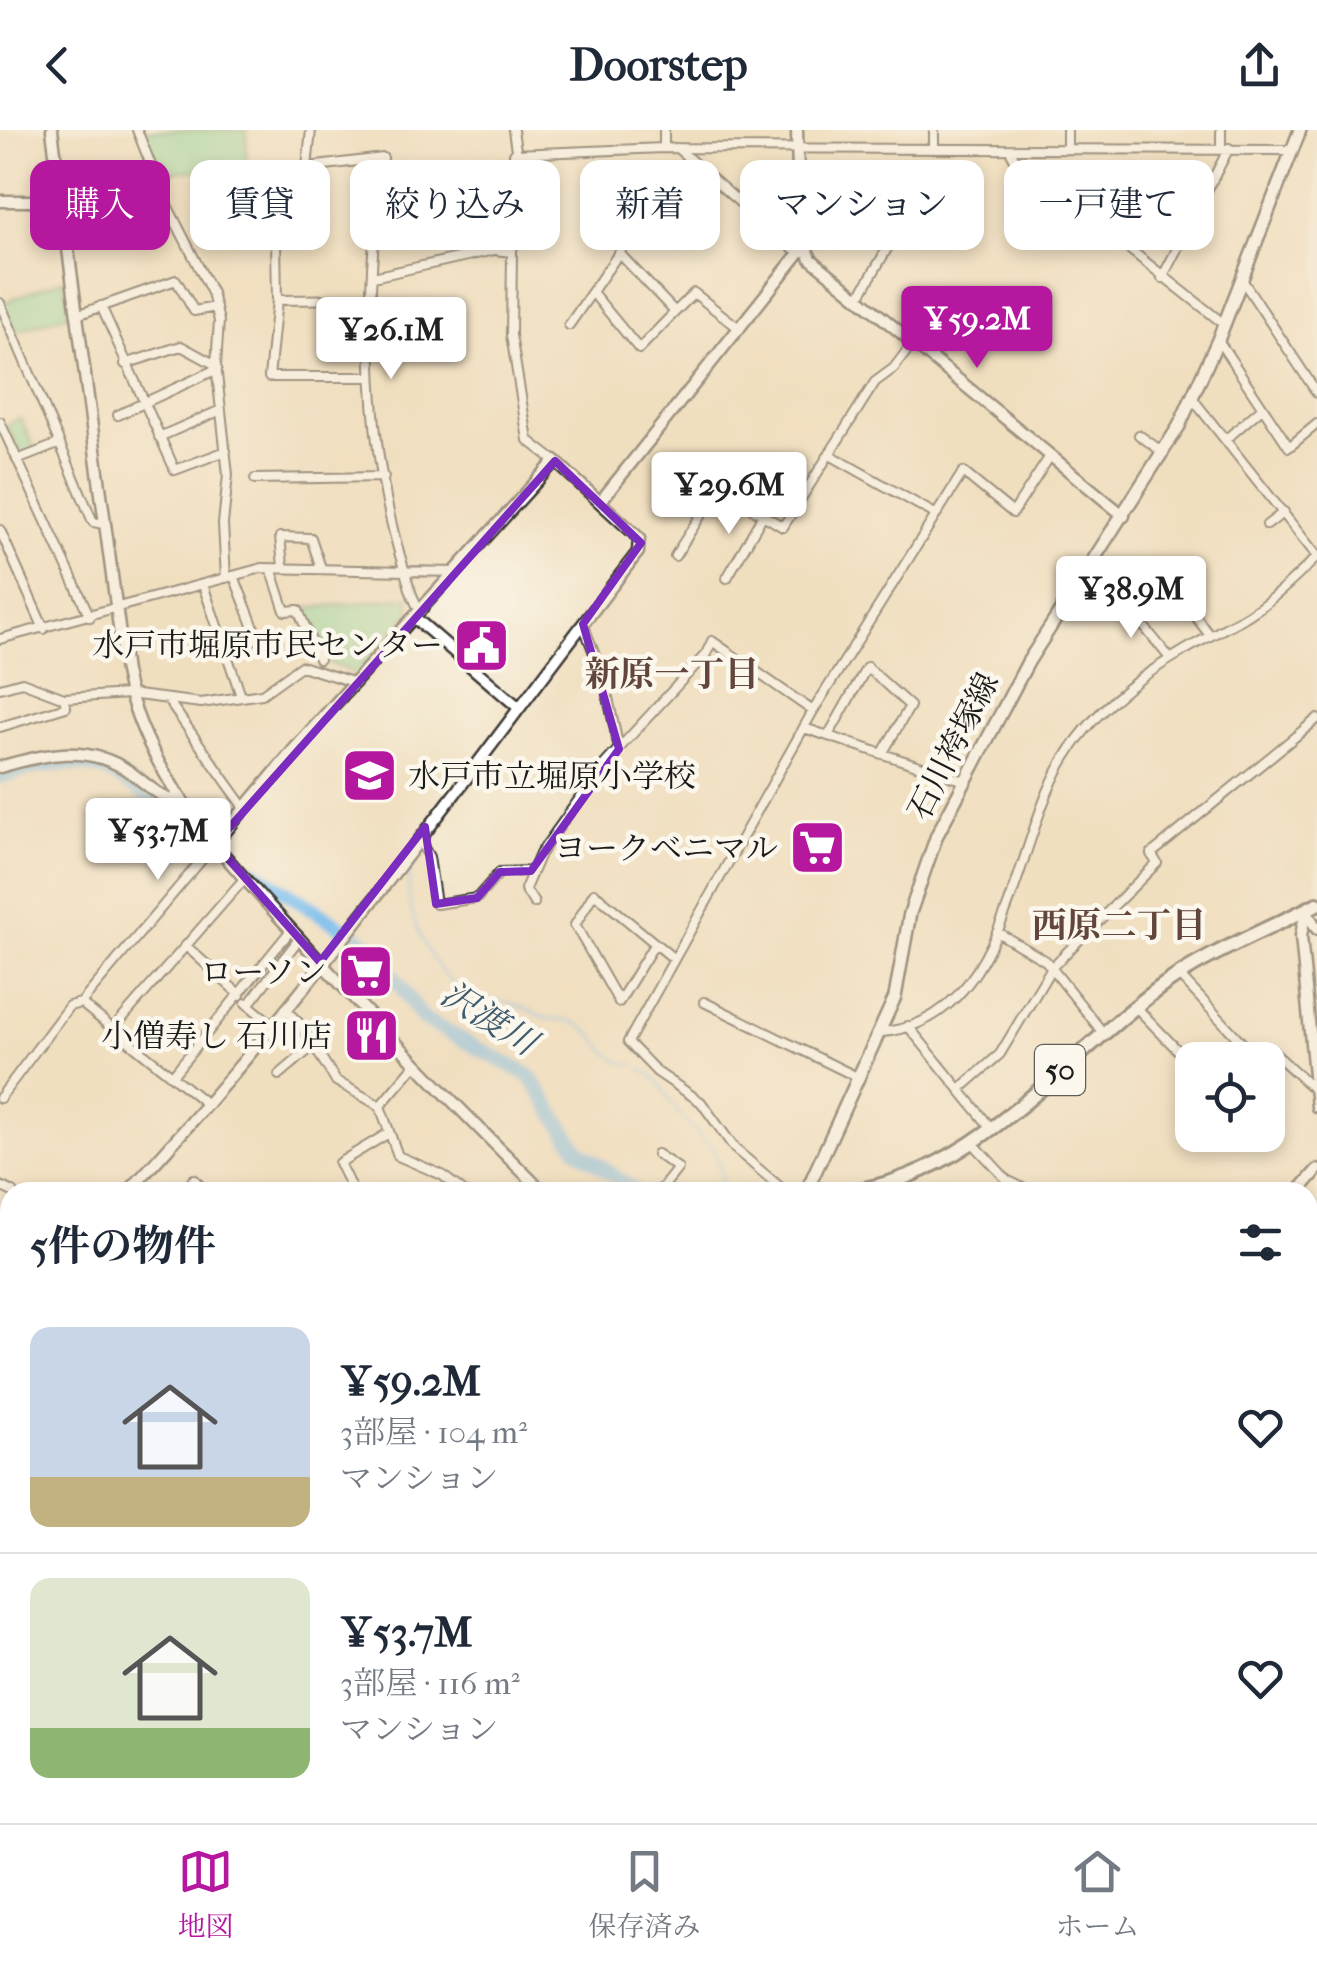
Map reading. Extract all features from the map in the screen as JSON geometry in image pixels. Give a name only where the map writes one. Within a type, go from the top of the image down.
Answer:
[{"type":"highway","name":"50","points":[[894,1182],[972,1142],[1179,975],[1311,907]]},
{"type":"main road","name":"石川袴塚線","points":[[811,1182],[895,997],[921,874],[1028,662],[1164,454],[1218,340],[1300,130]]},
{"type":"street","points":[[52,130],[55,160]]},
{"type":"street","points":[[136,130],[216,306],[230,577],[258,638],[226,649]]},
{"type":"street","points":[[308,160],[311,130]]},
{"type":"street","points":[[137,1182],[208,1105],[641,546],[638,538],[526,434],[511,335],[512,252],[520,177],[514,154],[514,130]]},
{"type":"street","points":[[664,130],[664,148]]},
{"type":"street","points":[[798,130],[798,160]]},
{"type":"street","points":[[934,130],[934,149]]},
{"type":"street","points":[[1066,130],[1066,148]]},
{"type":"street","points":[[1162,278],[1225,148],[1221,130]]},
{"type":"street","points":[[514,154],[664,148],[1291,150]]},
{"type":"street","points":[[677,148],[740,204]]},
{"type":"street","points":[[1010,150],[1014,158],[1224,324]]},
{"type":"street","points":[[330,164],[383,158],[373,277],[371,377],[392,533],[418,614],[518,706]]},
{"type":"street","points":[[569,325],[688,159]]},
{"type":"street","points":[[0,201],[30,201]]},
{"type":"street","points":[[67,250],[129,694],[146,739],[184,802],[244,878],[415,1065],[535,1182]]},
{"type":"street","points":[[276,250],[277,300],[269,377],[371,377]]},
{"type":"street","points":[[373,277],[494,250],[512,252]]},
{"type":"street","points":[[600,502],[801,250]]},
{"type":"street","points":[[805,250],[858,299],[1124,516]]},
{"type":"street","points":[[858,299],[886,250]]},
{"type":"street","points":[[619,252],[675,312]]},
{"type":"street","points":[[1242,278],[1317,394]]},
{"type":"street","points":[[77,315],[176,280],[194,312],[216,306]]},
{"type":"street","points":[[592,292],[639,349],[694,293],[740,329]]},
{"type":"street","points":[[277,300],[372,300]]},
{"type":"street","points":[[0,303],[93,522],[104,524]]},
{"type":"street","points":[[102,306],[175,470],[226,451]]},
{"type":"street","points":[[1218,340],[1289,447],[1317,424]]},
{"type":"street","points":[[703,479],[783,527],[875,382],[894,368],[912,344]]},
{"type":"street","points":[[125,364],[181,346],[217,367]]},
{"type":"street","points":[[118,414],[217,367]]},
{"type":"street","points":[[882,1032],[908,1026],[960,994],[998,932],[1048,792],[1069,752],[1106,708],[1169,657],[1266,603],[1317,557],[1192,398]]},
{"type":"street","points":[[1226,440],[1262,408]]},
{"type":"street","points":[[160,437],[221,410]]},
{"type":"street","points":[[0,422],[90,617]]},
{"type":"street","points":[[1139,435],[1164,454]]},
{"type":"street","points":[[17,460],[58,444]]},
{"type":"street","points":[[830,456],[934,514]]},
{"type":"street","points":[[774,1182],[735,1149],[701,1102],[657,1072],[628,1042],[813,711],[963,472],[1013,512],[1050,456]]},
{"type":"street","points":[[0,1098],[70,1006],[80,1003],[246,808],[555,461]]},
{"type":"street","points":[[255,479],[384,477]]},
{"type":"street","points":[[675,556],[718,488]]},
{"type":"street","points":[[1267,525],[1284,512]]},
{"type":"street","points":[[727,578],[764,516]]},
{"type":"street","points":[[0,530],[44,629]]},
{"type":"street","points":[[283,566],[280,537],[311,538],[321,568]]},
{"type":"street","points":[[1192,562],[1168,582],[1210,634]]},
{"type":"street","points":[[0,639],[283,566],[455,572]]},
{"type":"street","points":[[270,568],[286,610],[298,610],[319,659]]},
{"type":"street","points":[[203,585],[241,696]]},
{"type":"street","points":[[1122,601],[1169,657]]},
{"type":"street","points":[[582,624],[604,679],[619,750]]},
{"type":"street","points":[[534,903],[525,889],[531,871],[602,767],[706,654],[712,641],[813,711]]},
{"type":"street","points":[[0,688],[22,682],[64,698],[129,694],[201,703],[262,694],[301,666],[356,683]]},
{"type":"street","points":[[828,736],[868,667],[910,706],[882,754]]},
{"type":"street","points":[[0,727],[66,707],[64,698]]},
{"type":"street","points":[[167,699],[246,808]]},
{"type":"street","points":[[960,1089],[1000,1054],[1052,967],[1157,863],[1151,854],[1317,719]]},
{"type":"street","points":[[804,728],[965,781]]},
{"type":"street","points":[[0,767],[47,754],[83,754],[125,768],[166,798],[184,802]]},
{"type":"street","points":[[418,837],[430,857],[436,904],[477,898],[500,872],[531,871]]},
{"type":"street","points":[[114,1029],[244,878]]},
{"type":"street","points":[[655,943],[620,1002],[575,925],[594,893],[655,943],[674,960]]},
{"type":"street","points":[[1311,907],[1317,929]]},
{"type":"street","points":[[1311,907],[1301,936],[1317,1107]]},
{"type":"street","points":[[998,932],[1052,967],[1104,1034]]},
{"type":"street","points":[[172,1076],[295,934]]},
{"type":"street","points":[[248,1005],[295,934]]},
{"type":"street","points":[[186,946],[272,1024]]},
{"type":"street","points":[[1179,975],[1241,1042]]},
{"type":"street","points":[[704,1002],[859,1078]]},
{"type":"street","points":[[80,1003],[208,1105]]},
{"type":"street","points":[[1136,1006],[1175,1047]]},
{"type":"street","points":[[284,1008],[300,1024],[336,1081],[380,1106],[398,1156],[451,1182]]},
{"type":"street","points":[[908,1026],[991,1128]]},
{"type":"street","points":[[279,1075],[312,1047]]},
{"type":"street","points":[[1285,1063],[1316,1091]]},
{"type":"street","points":[[380,1106],[415,1065]]},
{"type":"street","points":[[348,1182],[339,1163],[387,1134]]},
{"type":"street","points":[[972,1142],[1010,1182]]},
{"type":"street","points":[[657,1154],[678,1168],[668,1182]]},
{"type":"highlighted area","points":[[555,461],[641,543],[583,624],[619,749],[531,871],[500,872],[477,898],[436,904],[425,827],[320,962],[215,844]]},
{"type":"green space","points":[[142,130],[247,130],[246,160],[190,160],[190,171],[170,172],[170,160],[153,160]]},
{"type":"green space","points":[[64,279],[69,314],[15,332],[2,303]]},
{"type":"green space","points":[[20,418],[35,449],[22,455],[6,425]]},
{"type":"green space","points":[[409,597],[410,612],[356,674],[322,660],[301,609]]},
{"type":"waterway","name":"沢渡川","points":[[0,777],[60,764],[102,770],[122,779],[187,828]]},
{"type":"waterway","points":[[421,847],[412,865],[411,908],[429,952],[457,988],[473,999],[509,1003],[546,1018],[576,1023],[616,1059],[635,1065]]},
{"type":"waterway","name":"沢渡川","points":[[253,871],[374,948],[423,1019],[530,1076],[578,1150],[623,1182]]},
{"type":"waterway","points":[[640,1069],[657,1082],[686,1122],[710,1145],[719,1163],[721,1182]]},
{"type":"place","name":"水戸市堀原市民センター","points":[[482,645]]},
{"type":"place","name":"水戸市立堀原小学校","points":[[369,776]]},
{"type":"place","name":"ヨークベニマル","points":[[817,848]]},
{"type":"place","name":"ローソン","points":[[366,972]]},
{"type":"place","name":"小僧寿し 石川店","points":[[371,1036]]},
{"type":"district","name":"新原一丁目","points":[[672,674]]},
{"type":"district","name":"西原二丁目","points":[[1119,925]]}]
